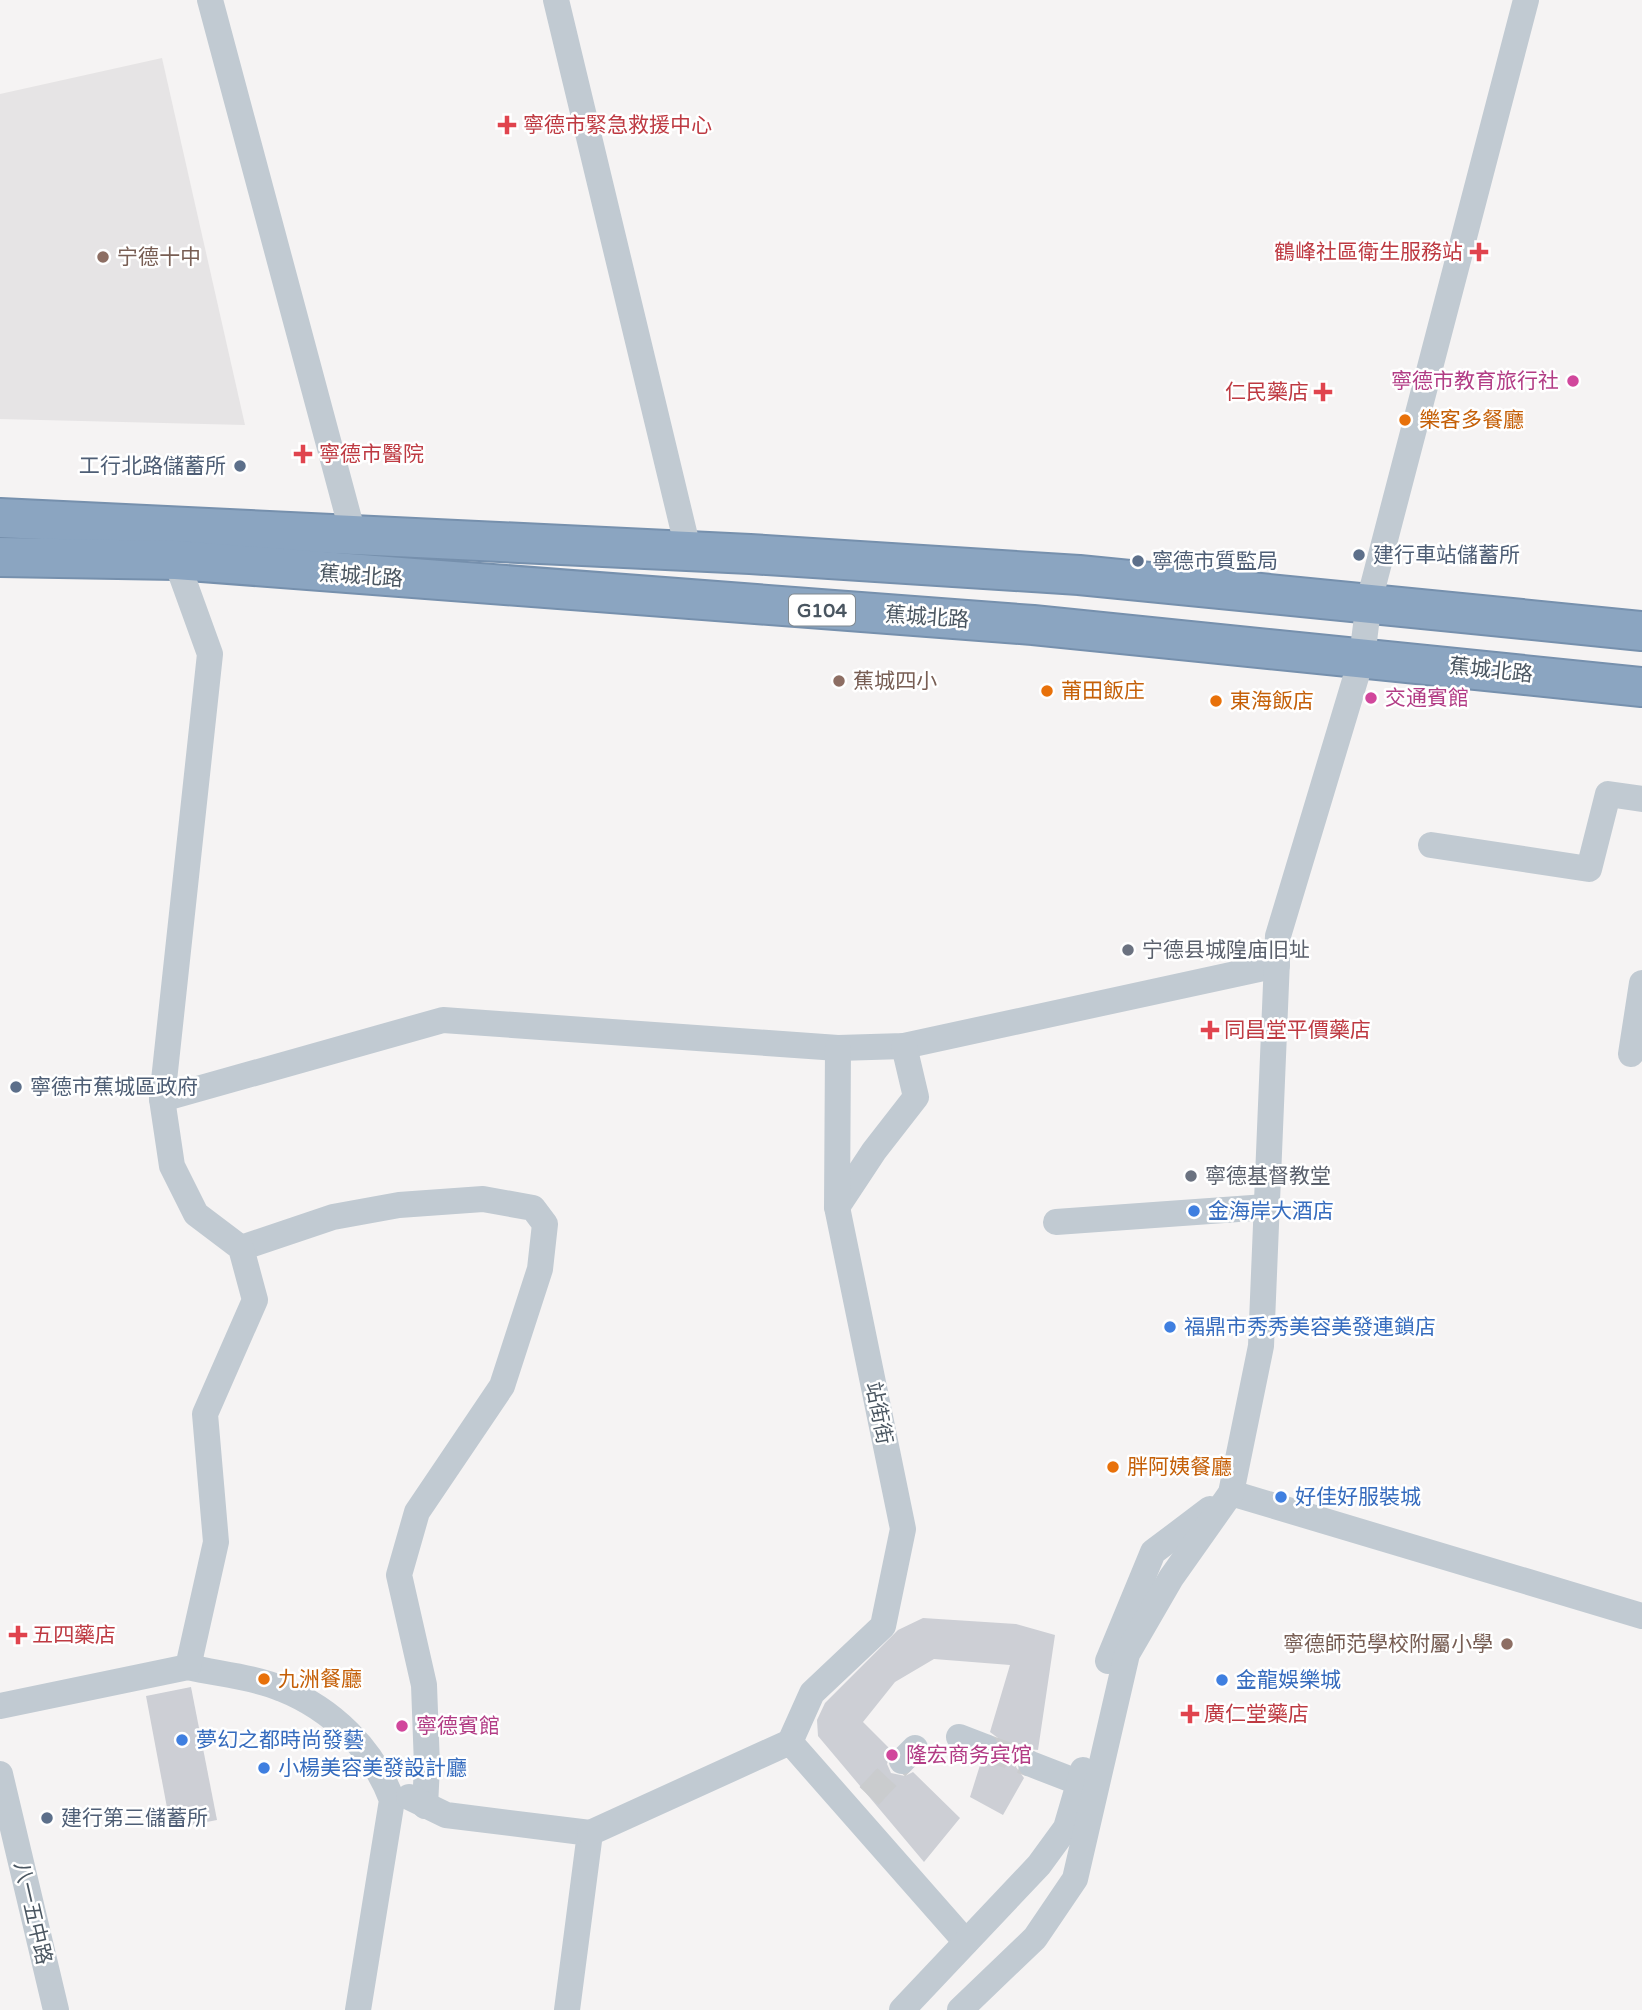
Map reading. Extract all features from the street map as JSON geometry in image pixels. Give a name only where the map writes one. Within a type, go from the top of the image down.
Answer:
[{"type":"highway","name":"蕉城北路","points":[[0,518],[353,534],[1079,575],[1369,601],[1642,631]]},
{"type":"highway","name":"蕉城北路","points":[[0,557],[176,560],[1033,625],[1642,687]]},
{"type":"street","points":[[210,0],[353,534]]},
{"type":"street","points":[[556,0],[689,553]]},
{"type":"street","points":[[960,2010],[1035,1938],[1075,1879],[1126,1654],[1171,1578],[1231,1493],[1261,1346],[1278,936],[1362,657],[1369,601],[1526,0]]},
{"type":"street","points":[[176,560],[210,654],[162,1099],[172,1166],[196,1214],[241,1248],[255,1300],[205,1414],[216,1542],[188,1667]]},
{"type":"street","points":[[1431,845],[1589,869],[1608,794],[1642,799]]},
{"type":"street","points":[[162,1099],[443,1020],[838,1048],[904,1045],[1277,965]]},
{"type":"street","points":[[1631,1054],[1642,983]]},
{"type":"street","points":[[837,1207],[874,1151],[916,1097],[904,1045]]},
{"type":"street","name":"站街街","points":[[790,1742],[813,1693],[883,1626],[903,1529],[837,1207],[838,1048]]},
{"type":"street","points":[[241,1248],[333,1217],[399,1205],[483,1199],[533,1208],[545,1224],[540,1269],[502,1385],[417,1512],[399,1575],[424,1685],[428,1766],[425,1806]]},
{"type":"street","points":[[1056,1222],[1266,1208]]},
{"type":"street","points":[[1231,1493],[1642,1616]]},
{"type":"street","points":[[902,2010],[1039,1865],[1066,1828],[1080,1783],[1110,1653],[1153,1552],[1231,1493]]},
{"type":"street","points":[[0,1706],[188,1667],[281,1688],[329,1713],[365,1751],[386,1785],[391,1800],[358,2010]]},
{"type":"street","points":[[959,1737],[985,1746]]},
{"type":"street","points":[[386,1785],[446,1815],[590,1833],[790,1742],[861,1805],[967,1942]]},
{"type":"street","points":[[1031,1764],[1080,1783]]},
{"type":"street","name":"八一五中路","points":[[0,1774],[56,2010]]},
{"type":"street","points":[[567,2010],[590,1833]]},
{"type":"shaded area","name":"宁德十中","points":[[162,58],[245,425],[0,419],[0,94]]},
{"type":"building","points":[[923,1618],[1016,1624],[1055,1635],[1038,1750],[1028,1749],[1017,1758],[1016,1767],[1024,1778],[1003,1815],[970,1797],[981,1762],[994,1760],[1000,1752],[998,1738],[990,1732],[1010,1665],[934,1659],[895,1682],[863,1722],[891,1750],[887,1764],[891,1773],[905,1776],[913,1772],[960,1818],[924,1862],[818,1736],[817,1720],[825,1703],[898,1630]]},
{"type":"building","points":[[191,1687],[217,1820],[171,1829],[146,1696]]},
{"type":"tunnel","points":[[985,1747],[1031,1764]]},
{"type":"tunnel","points":[[869,1796],[902,1761]]},
{"type":"place","name":"寧德市緊急救援中心","points":[[507,125]]},
{"type":"place","name":"鶴峰社區衛生服務站","points":[[1479,252]]},
{"type":"place","name":"宁德十中","points":[[103,257]]},
{"type":"place","name":"寧德市教育旅行社","points":[[1573,381]]},
{"type":"place","name":"仁民藥店","points":[[1323,392]]},
{"type":"place","name":"樂客多餐廳","points":[[1405,420]]},
{"type":"place","name":"寧德市醫院","points":[[303,454]]},
{"type":"place","name":"工行北路儲蓄所","points":[[240,466]]},
{"type":"place","name":"建行車站儲蓄所","points":[[1359,555]]},
{"type":"place","name":"寧德市質監局","points":[[1138,561]]},
{"type":"place","name":"蕉城四小","points":[[839,681]]},
{"type":"place","name":"莆田飯庄","points":[[1047,691]]},
{"type":"place","name":"交通賓館","points":[[1371,698]]},
{"type":"place","name":"東海飯店","points":[[1216,701]]},
{"type":"place","name":"宁德县城隍庙旧址","points":[[1128,950]]},
{"type":"place","name":"同昌堂平價藥店","points":[[1210,1030]]},
{"type":"place","name":"寧德市蕉城區政府","points":[[16,1087]]},
{"type":"place","name":"寧德基督教堂","points":[[1191,1176]]},
{"type":"place","name":"金海岸大酒店","points":[[1194,1211]]},
{"type":"place","name":"福鼎市秀秀美容美發連鎖店","points":[[1170,1327]]},
{"type":"place","name":"胖阿姨餐廳","points":[[1113,1467]]},
{"type":"place","name":"好佳好服裝城","points":[[1281,1497]]},
{"type":"place","name":"五四藥店","points":[[18,1635]]},
{"type":"place","name":"寧德師范學校附屬小學","points":[[1507,1644]]},
{"type":"place","name":"九洲餐廳","points":[[264,1679]]},
{"type":"place","name":"金龍娛樂城","points":[[1222,1680]]},
{"type":"place","name":"廣仁堂藥店","points":[[1190,1714]]},
{"type":"place","name":"寧德賓館","points":[[402,1726]]},
{"type":"place","name":"夢幻之都時尚發藝","points":[[182,1740]]},
{"type":"place","name":"隆宏商务宾馆","points":[[892,1755]]},
{"type":"place","name":"小楊美容美發設計廳","points":[[264,1768]]},
{"type":"place","name":"建行第三儲蓄所","points":[[47,1818]]}]
